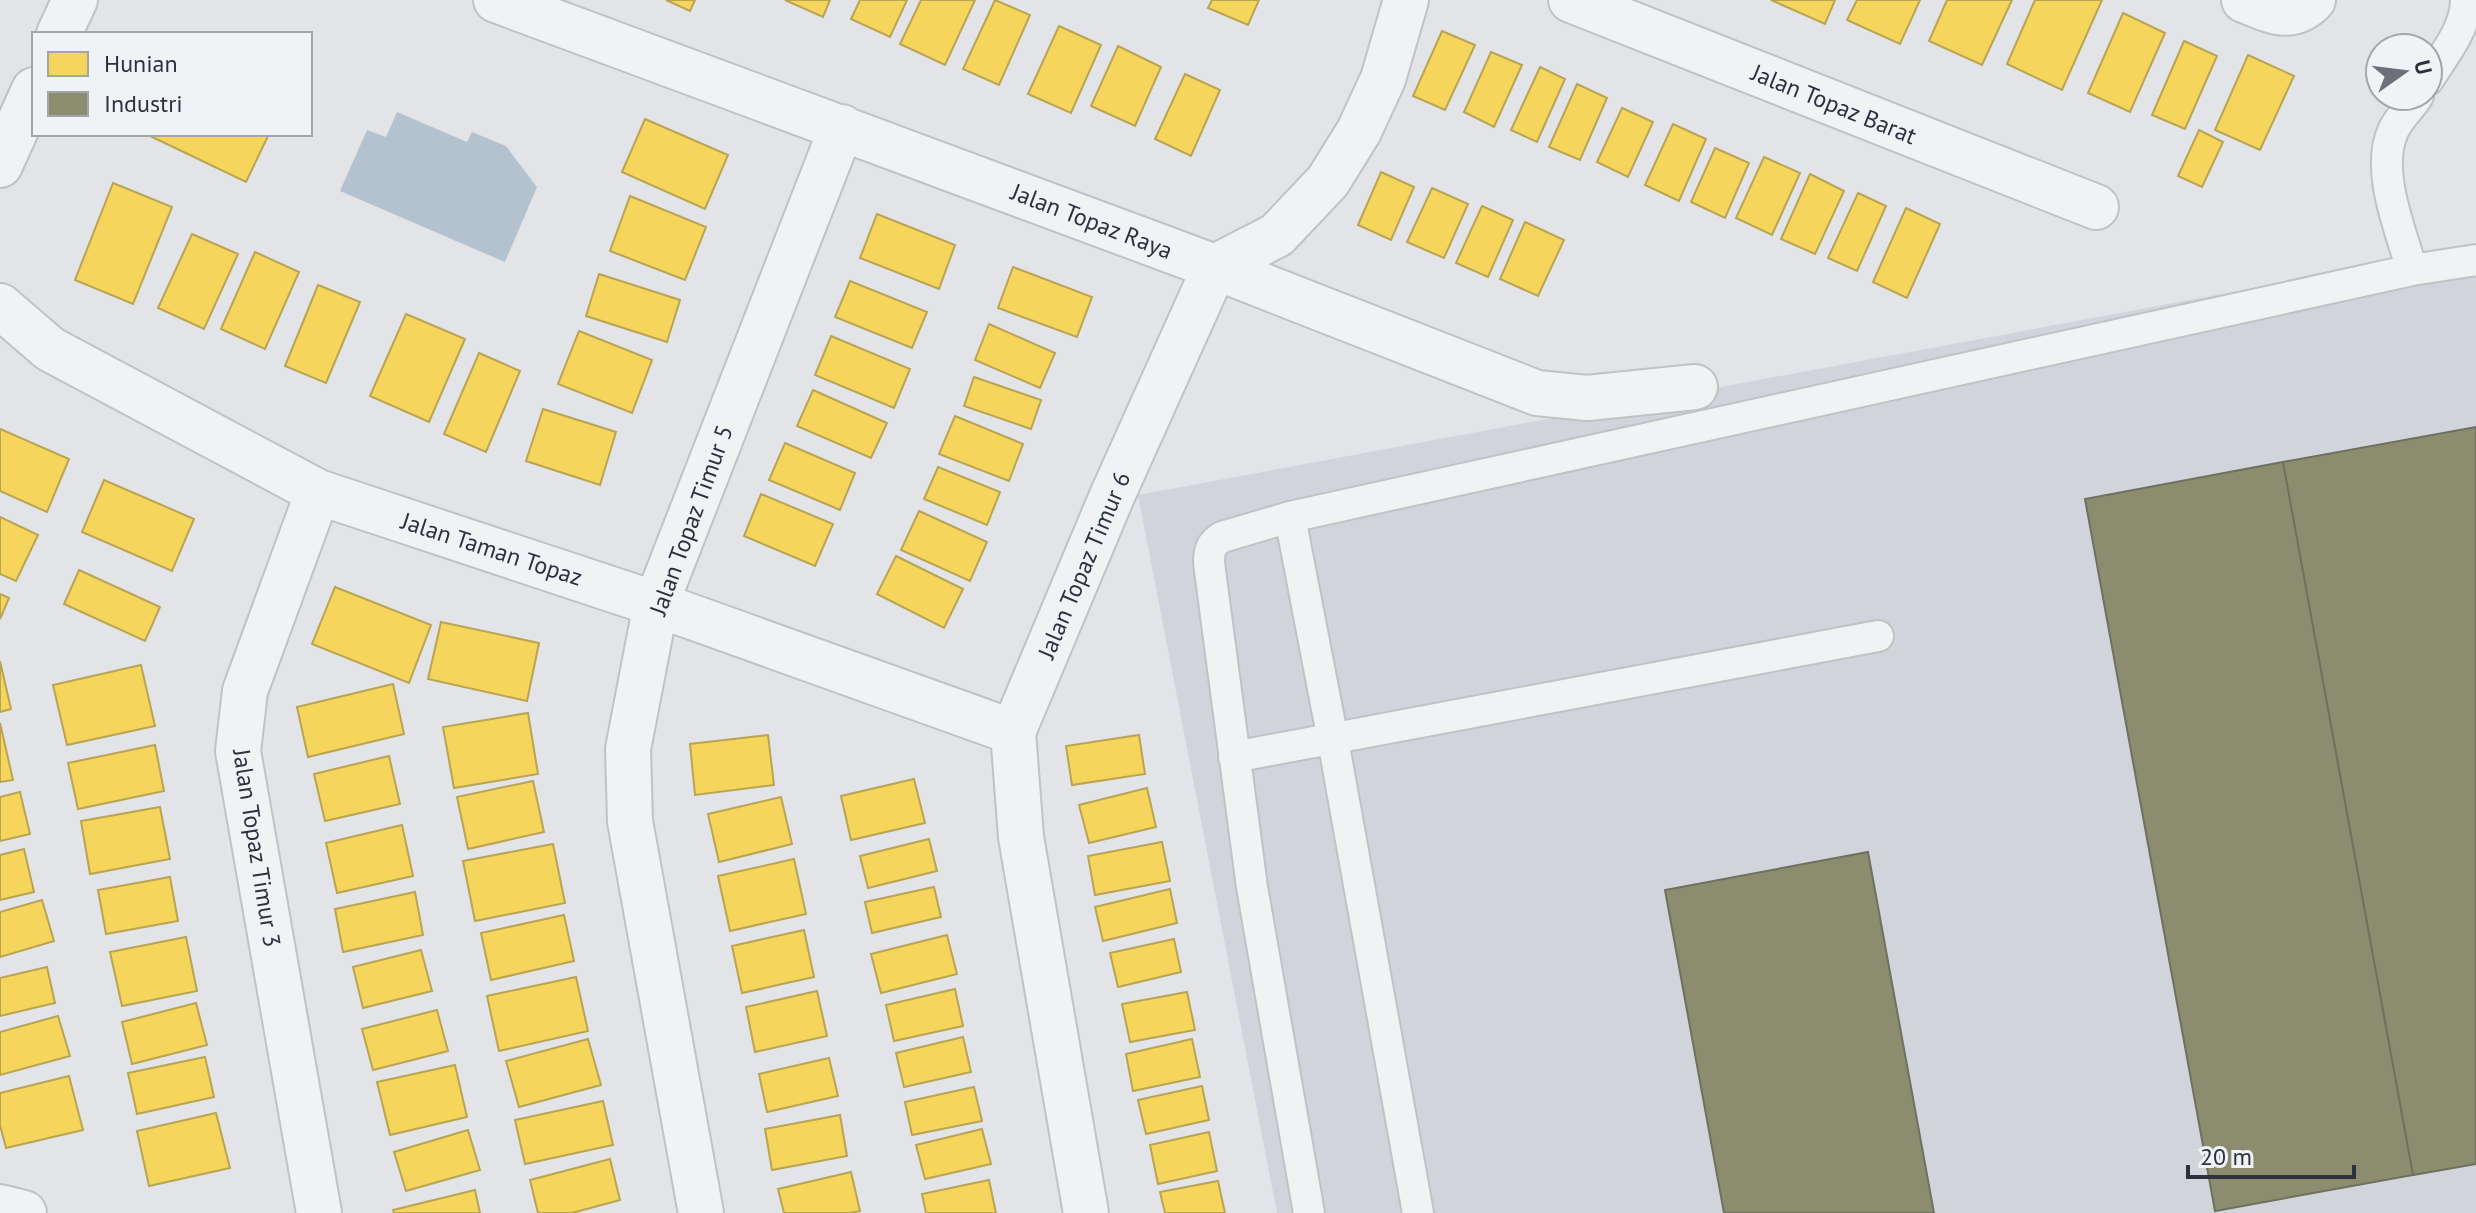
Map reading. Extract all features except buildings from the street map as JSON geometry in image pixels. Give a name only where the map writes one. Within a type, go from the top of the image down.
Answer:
[{"type":"street","points":[[60,32],[75,0]]},
{"type":"street","points":[[1215,267],[1277,235],[1328,181],[1359,131],[1383,79],[1406,0]]},
{"type":"street","name":"Jalan Topaz Barat","points":[[1571,0],[2096,207]]},
{"type":"street","points":[[2244,0],[2273,12],[2299,7]]},
{"type":"street","name":"Jalan Topaz Raya","points":[[504,1],[1215,267],[1537,393],[1587,398],[1695,387]]},
{"type":"street","points":[[0,165],[32,94]]},
{"type":"street","name":"Jalan Topaz Timur 5","points":[[701,1213],[630,821],[628,749],[656,604],[842,127]]},
{"type":"street","name":"Jalan Topaz Timur 6","points":[[1086,1213],[1021,837],[1013,732],[1112,496],[1215,267]]},
{"type":"street","name":"Jalan Taman Topaz","points":[[0,306],[50,349],[318,492],[656,604],[1013,732]]},
{"type":"street","name":"Jalan Topaz Timur 3","points":[[318,492],[245,691],[238,751],[319,1213]]},
{"type":"street","points":[[0,1207],[24,1213]]},
{"type":"lane","points":[[2444,53],[2461,25],[2466,0]]},
{"type":"lane","points":[[2404,112],[2391,135],[2387,181],[2412,270]]},
{"type":"lane","points":[[1309,1213],[1252,887],[1209,563],[1210,548],[1222,537],[1290,517],[2412,270],[2476,260]]},
{"type":"lane","points":[[1290,517],[1418,1213]]},
{"type":"lane","points":[[1234,757],[1878,636]]},
{"type":"shaded area","points":[[2476,247],[2476,1213],[1277,1213],[1138,495]]},
{"type":"water","points":[[397,112],[467,142],[472,132],[506,146],[537,187],[505,262],[340,191],[367,130],[386,137]]}]
